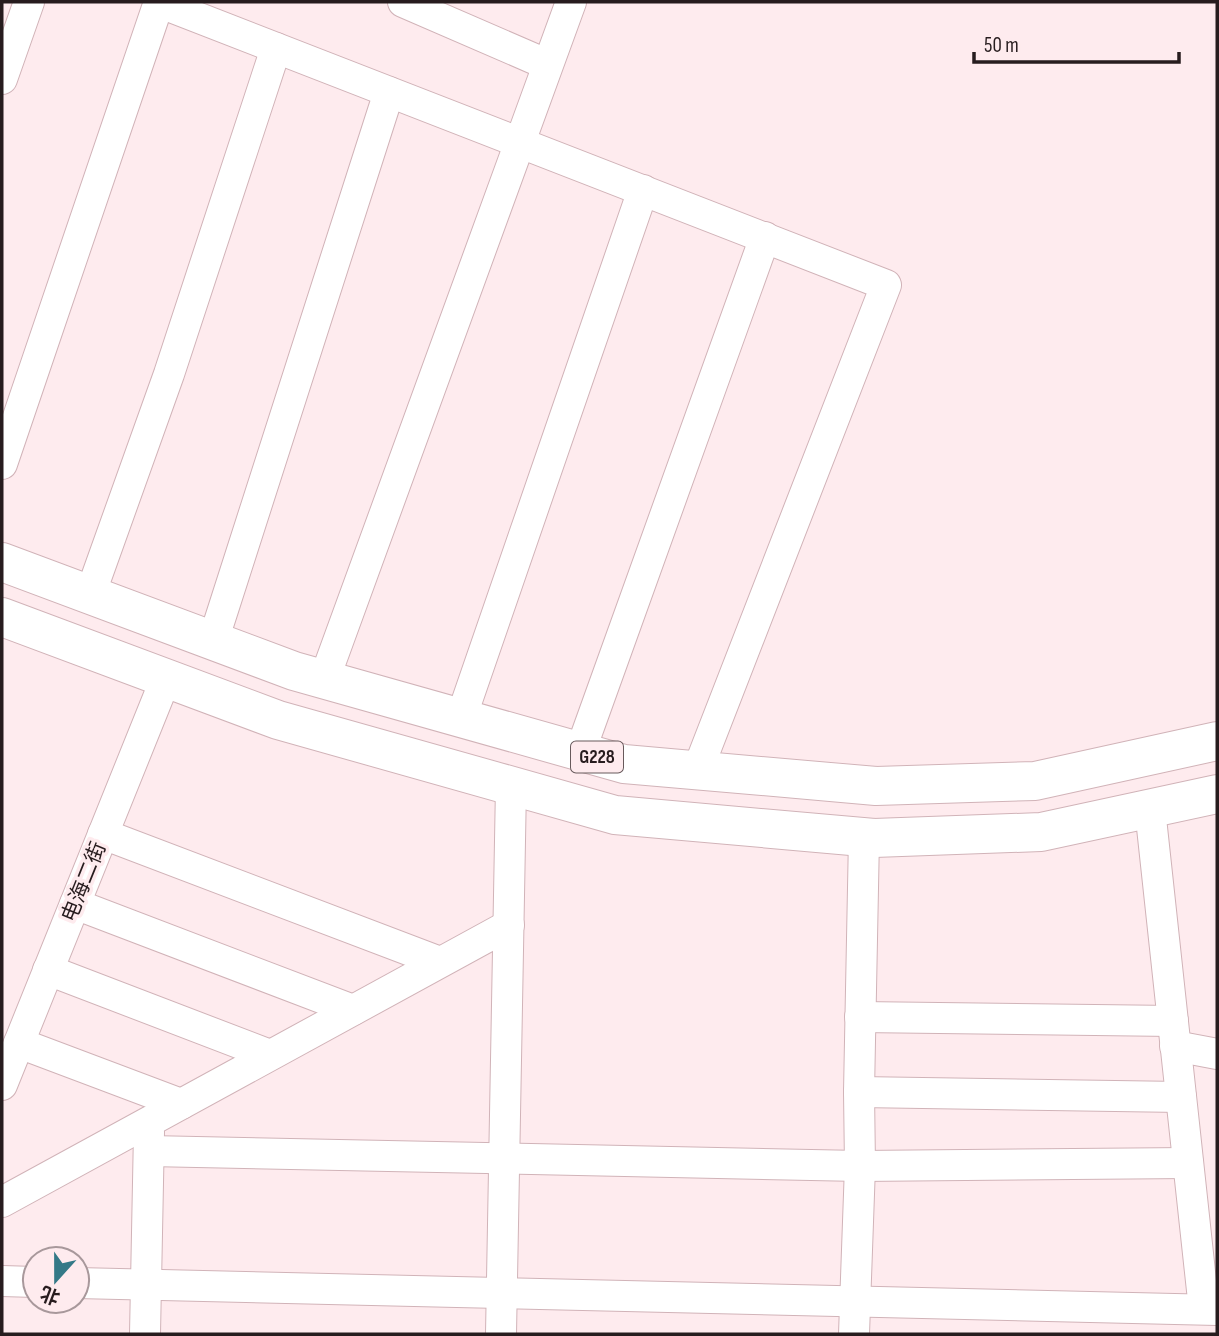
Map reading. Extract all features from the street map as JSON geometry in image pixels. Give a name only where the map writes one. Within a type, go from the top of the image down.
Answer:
[{"type":"highway","name":"G228","points":[[2,562],[294,671],[624,764],[876,786],[1035,781],[1217,741]]},
{"type":"highway","name":"G228","points":[[2,617],[278,720],[615,815],[864,836],[928,836],[1041,832],[1217,794]]},
{"type":"highway","points":[[923,785],[928,836]]},
{"type":"street","points":[[2,79],[29,2]]},
{"type":"street","points":[[2,464],[159,2],[886,285],[698,769]]},
{"type":"street","points":[[403,2],[546,64]]},
{"type":"street","points":[[324,680],[546,64],[571,2]]},
{"type":"street","points":[[90,595],[169,374],[276,48]]},
{"type":"street","points":[[213,641],[389,92]]},
{"type":"street","points":[[461,718],[643,190]]},
{"type":"street","points":[[580,752],[765,237]]},
{"type":"street","name":"电海二街","points":[[2,1085],[166,678]]},
{"type":"street","points":[[501,1334],[511,786]]},
{"type":"street","points":[[91,1283],[1211,1310],[1188,1163],[1150,809]]},
{"type":"street","points":[[103,834],[440,962]]},
{"type":"street","points":[[854,1334],[860,1166],[864,836]]},
{"type":"street","points":[[75,904],[353,1010]]},
{"type":"street","points":[[2,1202],[509,925]]},
{"type":"street","points":[[48,970],[271,1055]]},
{"type":"street","points":[[860,1017],[1174,1034],[1217,1054]]},
{"type":"street","points":[[19,1043],[181,1104]]},
{"type":"street","points":[[859,1092],[1181,1097]]},
{"type":"street","points":[[145,1334],[150,1121]]},
{"type":"street","points":[[149,1151],[860,1166],[1188,1163]]},
{"type":"street","points":[[2,1281],[21,1282]]}]
